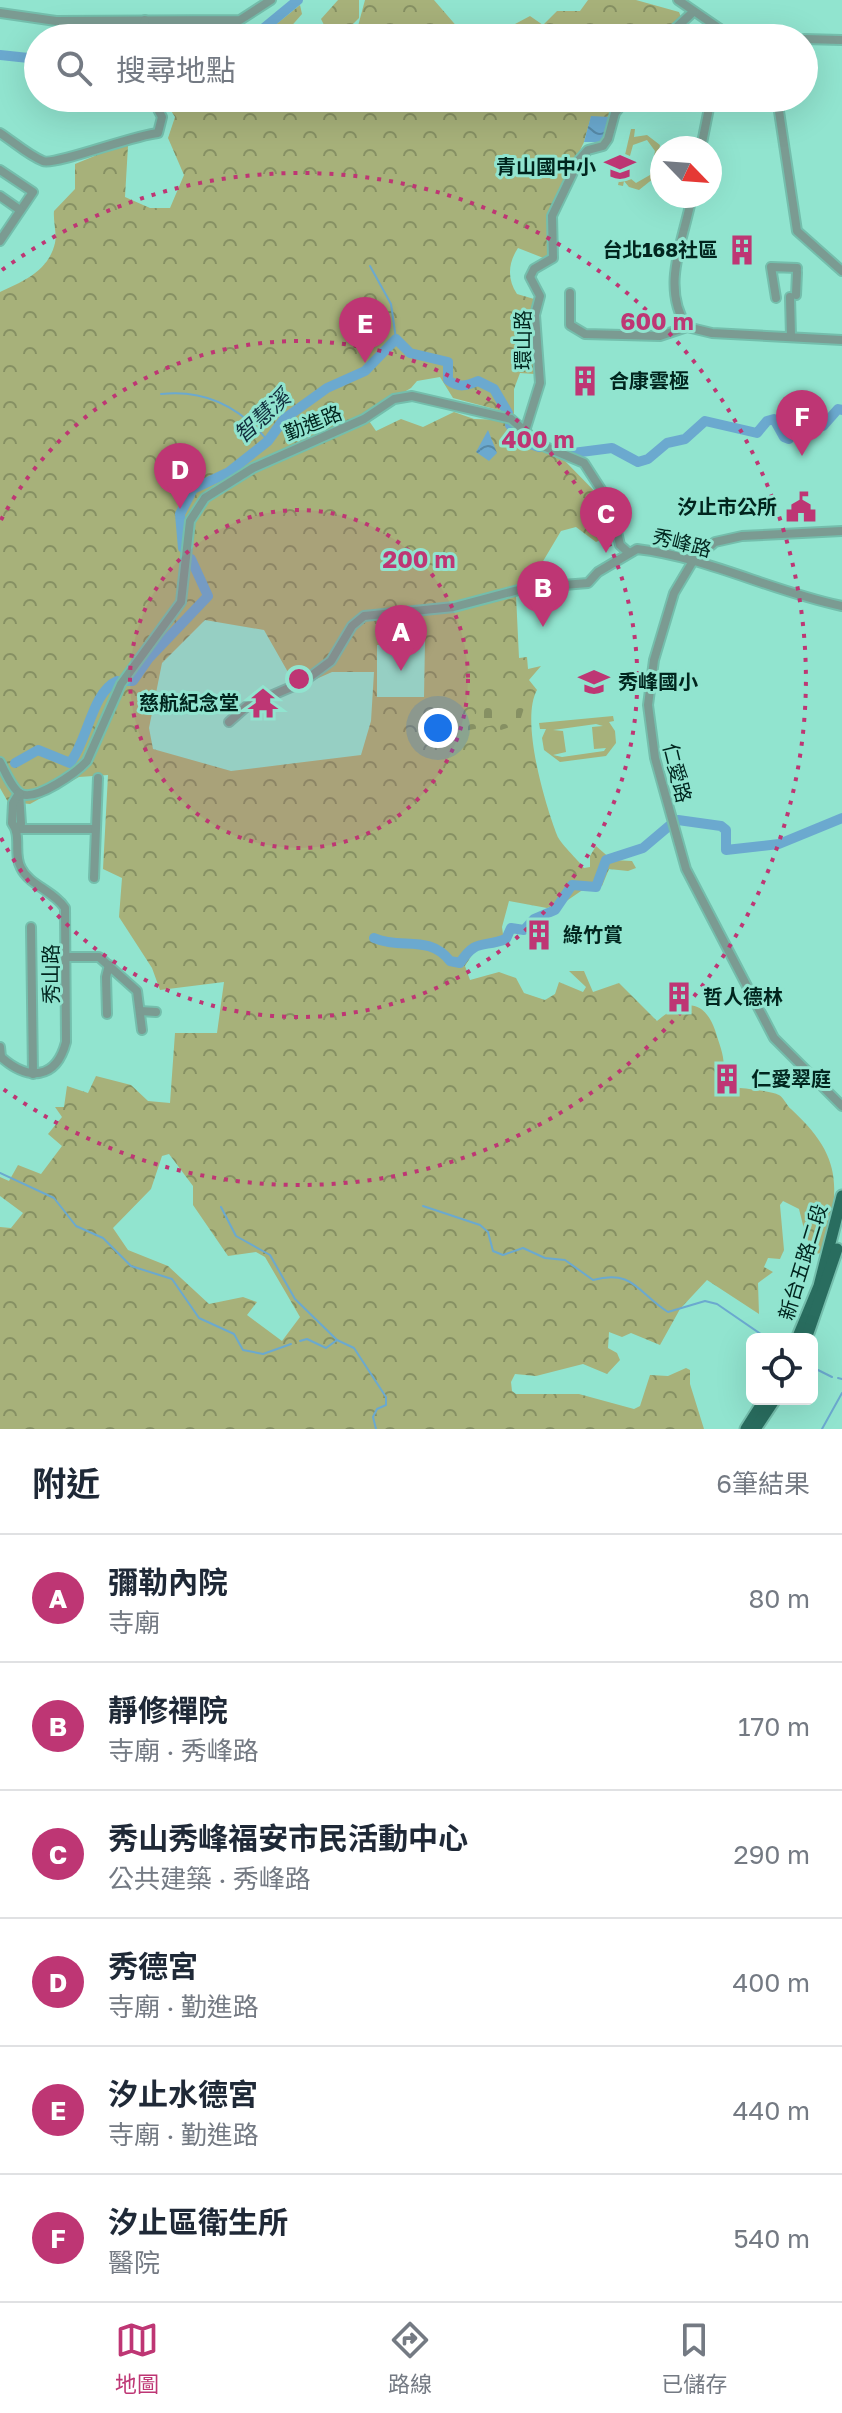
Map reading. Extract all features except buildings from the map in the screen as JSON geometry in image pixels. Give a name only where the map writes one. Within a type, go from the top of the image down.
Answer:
[{"type":"main road","name":"新台五路二段","points":[[799,1333],[819,1286],[842,1196]]},
{"type":"main road","name":"新台五路二段","points":[[808,1333],[821,1303],[842,1231]]},
{"type":"main road","points":[[746,1429],[761,1405]]},
{"type":"main road","points":[[755,1429],[771,1405]]},
{"type":"street","points":[[0,13],[56,21],[145,23],[240,20],[271,0]]},
{"type":"street","points":[[678,0],[709,24]]},
{"type":"street","points":[[680,24],[693,12]]},
{"type":"street","points":[[818,39],[842,40]]},
{"type":"street","points":[[0,133],[45,163],[61,162],[97,147],[158,133],[162,117],[159,112]]},
{"type":"street","name":"環山路","points":[[525,431],[540,383],[535,315],[540,296],[530,277],[534,269],[553,258],[550,223],[579,160],[588,150],[603,146],[616,112]]},
{"type":"street","points":[[703,136],[708,112]]},
{"type":"street","points":[[779,112],[797,231],[842,271]]},
{"type":"street","points":[[0,170],[33,192],[0,241]]},
{"type":"street","points":[[0,196],[20,210]]},
{"type":"street","points":[[687,327],[676,311],[673,281],[689,208]]},
{"type":"street","points":[[0,221],[9,227]]},
{"type":"street","points":[[776,298],[771,267],[797,270],[791,337]]},
{"type":"street","points":[[570,293],[570,325],[575,331],[660,336],[687,327],[712,333],[842,340]]},
{"type":"street","name":"勤進路","points":[[19,793],[34,794],[65,779],[87,761],[125,676],[181,602],[190,521],[205,498],[230,480],[295,447],[364,419],[405,395],[516,422],[554,453],[584,463],[611,505],[620,545],[629,553]]},
{"type":"street","name":"仁愛路","points":[[842,531],[722,539],[693,561],[674,593],[649,682],[655,758],[686,869],[774,1038],[842,1106]]},
{"type":"street","name":"秀峰路","points":[[229,722],[247,706],[303,682],[331,661],[352,626],[364,616],[454,607],[526,588],[588,583],[598,572],[637,549],[693,561],[809,599],[842,606]]},
{"type":"street","points":[[0,762],[19,793]]},
{"type":"street","points":[[94,878],[93,829],[98,778]]},
{"type":"street","name":"秀山路","points":[[19,793],[13,803],[12,823],[17,829],[18,863],[23,872],[65,908],[66,1042],[62,1058],[50,1070],[33,1074]]},
{"type":"street","points":[[17,829],[93,829]]},
{"type":"street","points":[[0,1047],[1,1057],[17,1071],[33,1074],[31,927]]},
{"type":"street","points":[[67,957],[99,957],[137,991],[142,1030]]},
{"type":"street","points":[[107,1014],[106,977],[109,965]]},
{"type":"street","points":[[140,1011],[156,1012]]},
{"type":"green space","points":[[338,0],[359,0],[359,18],[353,24],[324,24],[321,19]]},
{"type":"green space","points":[[365,0],[434,0],[455,24],[359,24]]},
{"type":"green space","points":[[588,0],[636,0],[679,12],[681,17],[674,24],[544,24],[557,11],[580,11]]},
{"type":"green space","points":[[300,5],[302,14],[293,24],[276,24]]},
{"type":"green space","points":[[530,16],[542,24],[515,24]]},
{"type":"green space","points":[[172,112],[613,112],[610,117],[591,117],[584,142],[547,220],[552,254],[546,259],[518,248],[512,259],[510,277],[517,294],[534,299],[535,374],[520,373],[514,389],[514,414],[453,398],[440,377],[417,381],[411,388],[365,415],[376,431],[401,419],[423,427],[454,412],[474,419],[503,420],[525,441],[565,461],[606,503],[589,513],[603,539],[596,542],[576,527],[561,531],[536,573],[531,591],[516,595],[519,658],[527,657],[528,669],[541,666],[529,680],[537,690],[531,721],[536,762],[558,838],[584,868],[590,867],[590,856],[596,846],[612,860],[632,861],[636,868],[628,871],[609,869],[602,886],[581,891],[565,902],[547,908],[509,901],[502,927],[504,942],[477,947],[465,966],[470,980],[499,972],[516,978],[524,993],[545,1000],[555,994],[559,982],[583,992],[586,987],[569,971],[584,971],[593,992],[619,983],[657,1021],[682,1006],[697,1007],[710,1019],[722,1051],[724,1064],[719,1085],[779,1095],[808,1126],[828,1157],[834,1190],[823,1252],[817,1254],[806,1237],[799,1209],[783,1201],[780,1205],[784,1250],[780,1259],[768,1258],[764,1267],[773,1272],[758,1283],[759,1314],[707,1280],[680,1309],[660,1345],[631,1333],[622,1337],[609,1332],[608,1348],[617,1353],[620,1360],[607,1374],[583,1364],[536,1376],[515,1374],[511,1382],[512,1391],[516,1394],[579,1394],[634,1409],[640,1406],[650,1375],[668,1376],[686,1368],[690,1370],[690,1384],[704,1429],[0,1429],[0,1227],[11,1228],[23,1213],[0,1196],[0,1177],[9,1181],[18,1165],[41,1174],[62,1146],[48,1134],[62,1117],[55,1107],[64,1107],[67,1086],[88,1093],[96,1076],[131,1085],[148,1101],[170,1103],[175,1033],[217,1033],[224,982],[160,990],[152,968],[119,917],[122,878],[103,869],[108,775],[79,777],[30,804],[8,802],[0,788],[0,292],[34,274],[52,253],[56,236],[54,211],[75,189],[75,164],[119,146],[128,146],[125,197],[150,208],[170,208],[184,175],[168,138],[175,117]],"holes":[[[205,620],[264,630],[293,681],[305,684],[332,672],[374,672],[371,721],[361,755],[231,771],[153,749],[149,728],[162,663]],[[393,640],[425,641],[424,697],[377,697],[377,645],[392,644]],[[169,1154],[193,1186],[193,1205],[228,1256],[256,1252],[265,1257],[300,1317],[282,1341],[247,1315],[257,1302],[243,1297],[209,1304],[168,1266],[128,1250],[113,1228],[151,1189],[162,1156]]]},
{"type":"green space","points":[[631,129],[635,129],[634,137],[647,135],[650,144],[647,140],[633,145],[625,174],[636,183],[650,175],[650,181],[639,190],[629,187],[624,181],[623,186],[618,185]]},
{"type":"green space","points":[[498,705],[524,708],[519,724],[501,730],[494,725],[460,732],[475,719],[477,709]]},
{"type":"green space","points":[[613,716],[614,721],[609,722],[615,731],[616,743],[606,756],[560,762],[544,750],[542,738],[546,729],[540,729],[539,723]],"holes":[[[596,724],[603,726],[592,727],[594,749],[606,748],[604,751],[562,757],[553,755],[566,752],[563,731],[553,730]]]},
{"type":"water","points":[[591,116],[610,117],[602,142],[584,142]]},
{"type":"water","points":[[488,430],[497,453],[489,461],[476,452]]},
{"type":"waterway","points":[[269,24],[298,0]]},
{"type":"waterway","points":[[0,55],[24,58]]},
{"type":"waterway","points":[[370,266],[391,304],[396,339]]},
{"type":"waterway","name":"智慧溪","points":[[183,548],[180,514],[193,489],[229,472],[268,441],[284,419],[327,388],[365,371],[396,339],[410,353],[448,362],[448,380],[452,383],[463,385],[478,381],[494,389],[508,413]]},
{"type":"waterway","points":[[161,394],[192,394],[220,403],[246,419],[268,441]]},
{"type":"waterway","name":"智慧溪","points":[[558,450],[573,453],[612,448],[638,462],[648,459],[667,443],[685,439],[705,421],[757,433],[767,421],[774,419],[784,437],[789,439],[801,425],[823,426],[838,409],[842,410]]},
{"type":"waterway","name":"智慧溪","points":[[510,425],[521,441],[539,447]]},
{"type":"waterway","name":"智慧溪","points":[[128,681],[133,681],[149,658],[208,596],[191,559]]},
{"type":"waterway","name":"智慧溪","points":[[15,763],[38,750],[70,763],[102,695],[117,681]]},
{"type":"waterway","points":[[678,820],[721,826],[726,830],[726,850],[779,844],[842,818]]},
{"type":"waterway","points":[[374,938],[424,945],[442,953],[450,961],[460,963],[476,947],[506,939],[511,928],[524,930],[534,919],[555,910],[572,885],[596,887],[606,860],[643,848],[669,826]]},
{"type":"waterway","points":[[0,1173],[54,1198],[76,1226],[103,1238],[131,1266],[172,1279],[199,1318],[234,1334],[243,1350],[263,1354],[291,1344]]},
{"type":"waterway","points":[[423,1206],[480,1225],[488,1232],[493,1251],[503,1255],[523,1248],[545,1258],[565,1260],[593,1280],[606,1277],[626,1280],[668,1312],[705,1301],[717,1304],[759,1333]]},
{"type":"waterway","points":[[221,1207],[236,1236],[270,1255],[295,1299],[337,1340]]},
{"type":"waterway","points":[[300,1341],[307,1339],[326,1348],[337,1340],[354,1348],[386,1397],[386,1405],[377,1409],[373,1417],[376,1429]]},
{"type":"waterway","points":[[818,1370],[832,1377]]},
{"type":"waterway","points":[[838,1378],[842,1379]]},
{"type":"waterway","points":[[822,1429],[842,1393]]},
{"type":"place","name":"青山國中小","points":[[620,167]]},
{"type":"place","name":"台北168社區","points":[[742,250]]},
{"type":"place","name":"汐止水德宮","points":[[365,363]]},
{"type":"place","name":"合康雲極","points":[[585,381]]},
{"type":"place","name":"汐止區衛生所","points":[[802,456]]},
{"type":"place","name":"汐止市公所","points":[[801,507]]},
{"type":"place","name":"秀德宮","points":[[180,509]]},
{"type":"place","name":"秀山秀峰福安市民活動中心","points":[[606,553]]},
{"type":"place","name":"靜修禪院","points":[[543,627]]},
{"type":"place","name":"彌勒內院","points":[[401,671]]},
{"type":"place","name":"秀峰國小","points":[[594,682]]},
{"type":"place","name":"慈航紀念堂","points":[[263,703]]},
{"type":"place","name":"綠竹賞","points":[[539,935]]},
{"type":"place","name":"哲人德林","points":[[679,997]]},
{"type":"place","name":"仁愛翠庭","points":[[727,1079]]}]
